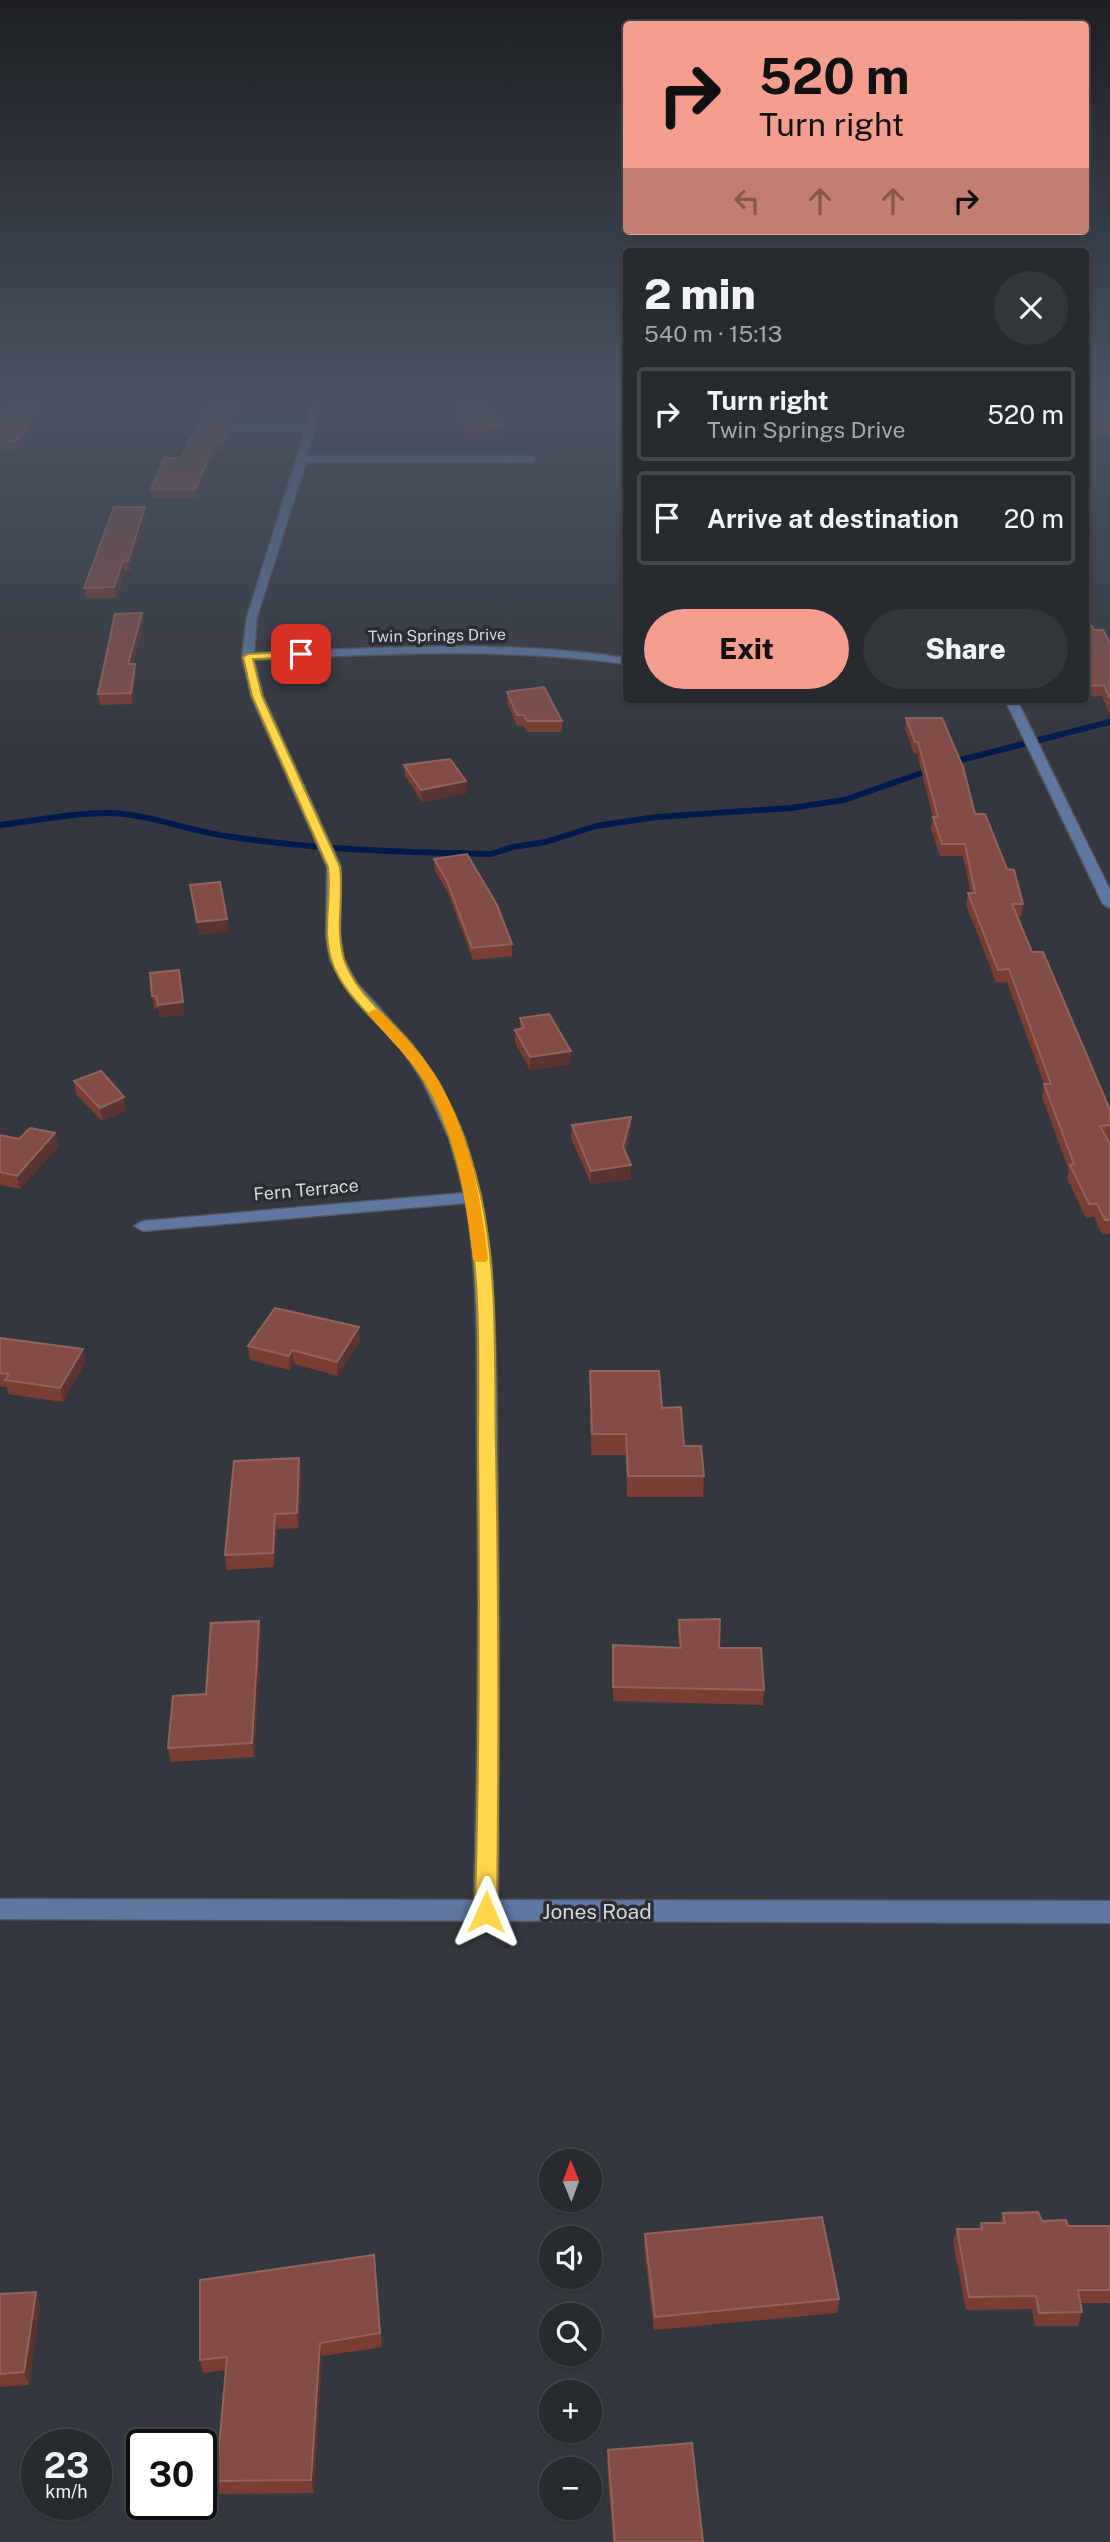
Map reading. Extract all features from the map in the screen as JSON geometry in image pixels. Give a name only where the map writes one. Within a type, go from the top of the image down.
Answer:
[{"type":"street","points":[[284,516],[252,617],[248,657],[257,696],[334,867],[337,889],[332,935],[338,961],[359,996],[407,1047],[432,1081],[449,1119],[473,1196],[485,1292],[491,1671],[486,1912]]},
{"type":"street","name":"Twin Springs Drive","points":[[248,657],[492,649],[576,654],[623,661]]},
{"type":"street","points":[[1012,703],[1110,904]]},
{"type":"street","name":"Fern Terrace","points":[[143,1226],[473,1196]]},
{"type":"street","name":"Jones Road","points":[[0,1909],[1110,1912]]},
{"type":"building","points":[[111,516],[142,516],[128,561],[123,561],[114,587],[84,588]]},
{"type":"building","points":[[142,613],[128,664],[135,664],[131,693],[98,694],[115,614]]},
{"type":"building","points":[[1089,623],[1094,630],[1103,630],[1110,643],[1110,699],[1104,685],[1089,686]]},
{"type":"building","points":[[544,687],[562,721],[527,721],[524,715],[517,715],[507,692]]},
{"type":"building","points":[[906,718],[942,718],[963,767],[975,814],[985,814],[1007,869],[1014,870],[1023,904],[1012,904],[1032,952],[1043,952],[1110,1110],[1110,1125],[1100,1126],[1110,1144],[1110,1220],[1105,1220],[1097,1204],[1089,1204],[1070,1165],[1074,1164],[1044,1084],[1051,1084],[1009,969],[998,970],[968,893],[975,893],[965,844],[942,844],[933,817],[938,817],[918,742],[915,742]]},
{"type":"building","points":[[450,759],[466,781],[421,790],[404,765]]},
{"type":"building","points":[[467,854],[497,905],[512,944],[472,948],[447,881],[434,859]]},
{"type":"building","points":[[220,882],[227,919],[197,922],[190,885]]},
{"type":"building","points":[[179,970],[183,1002],[158,1005],[156,996],[152,996],[150,973]]},
{"type":"building","points":[[549,1014],[571,1051],[530,1057],[515,1030],[524,1028],[520,1018]]},
{"type":"building","points":[[101,1071],[124,1097],[100,1108],[74,1081]]},
{"type":"building","points":[[631,1117],[623,1147],[631,1165],[591,1171],[572,1125]]},
{"type":"building","points":[[30,1128],[55,1133],[17,1176],[0,1172],[0,1135],[19,1139]]},
{"type":"building","points":[[275,1308],[359,1327],[337,1362],[292,1350],[289,1356],[248,1346]]},
{"type":"building","points":[[0,1338],[83,1349],[60,1388],[5,1380],[9,1374],[0,1373]]},
{"type":"building","points":[[590,1371],[659,1371],[662,1408],[681,1407],[684,1446],[701,1446],[704,1476],[628,1476],[626,1434],[592,1434]]},
{"type":"building","points":[[299,1458],[297,1513],[275,1514],[273,1553],[225,1555],[234,1461]]},
{"type":"building","points":[[720,1619],[719,1648],[761,1648],[764,1690],[613,1687],[613,1645],[681,1648],[679,1620]]},
{"type":"building","points":[[259,1621],[252,1743],[168,1748],[173,1696],[206,1694],[211,1623]]},
{"type":"building","points":[[1038,2212],[1042,2221],[1066,2220],[1068,2226],[1110,2226],[1110,2290],[1078,2290],[1082,2312],[1039,2313],[1036,2296],[969,2297],[957,2229],[982,2229],[981,2223],[1005,2223],[1003,2213]]},
{"type":"building","points":[[822,2217],[839,2299],[655,2317],[645,2234]]},
{"type":"building","points":[[374,2255],[380,2333],[320,2343],[311,2480],[217,2481],[227,2357],[200,2360],[200,2280]]},
{"type":"building","points":[[36,2292],[24,2372],[0,2374],[0,2294]]},
{"type":"building","points":[[692,2443],[703,2542],[615,2542],[608,2450]]},
{"type":"waterway","points":[[949,763],[1110,722]]},
{"type":"waterway","points":[[0,825],[70,815],[111,813],[226,836],[292,844],[491,854],[513,847],[546,842],[596,826],[656,817],[791,808],[844,800],[933,769]]},
{"type":"slow traffic","points":[[375,1013],[407,1047],[432,1081],[449,1119],[473,1196],[481,1259]]},
{"type":"route","points":[[301,654],[248,657],[257,696],[334,867],[337,889],[332,935],[338,961],[359,996],[407,1047],[432,1081],[449,1119],[473,1196],[485,1292],[491,1671],[486,1912]]}]
